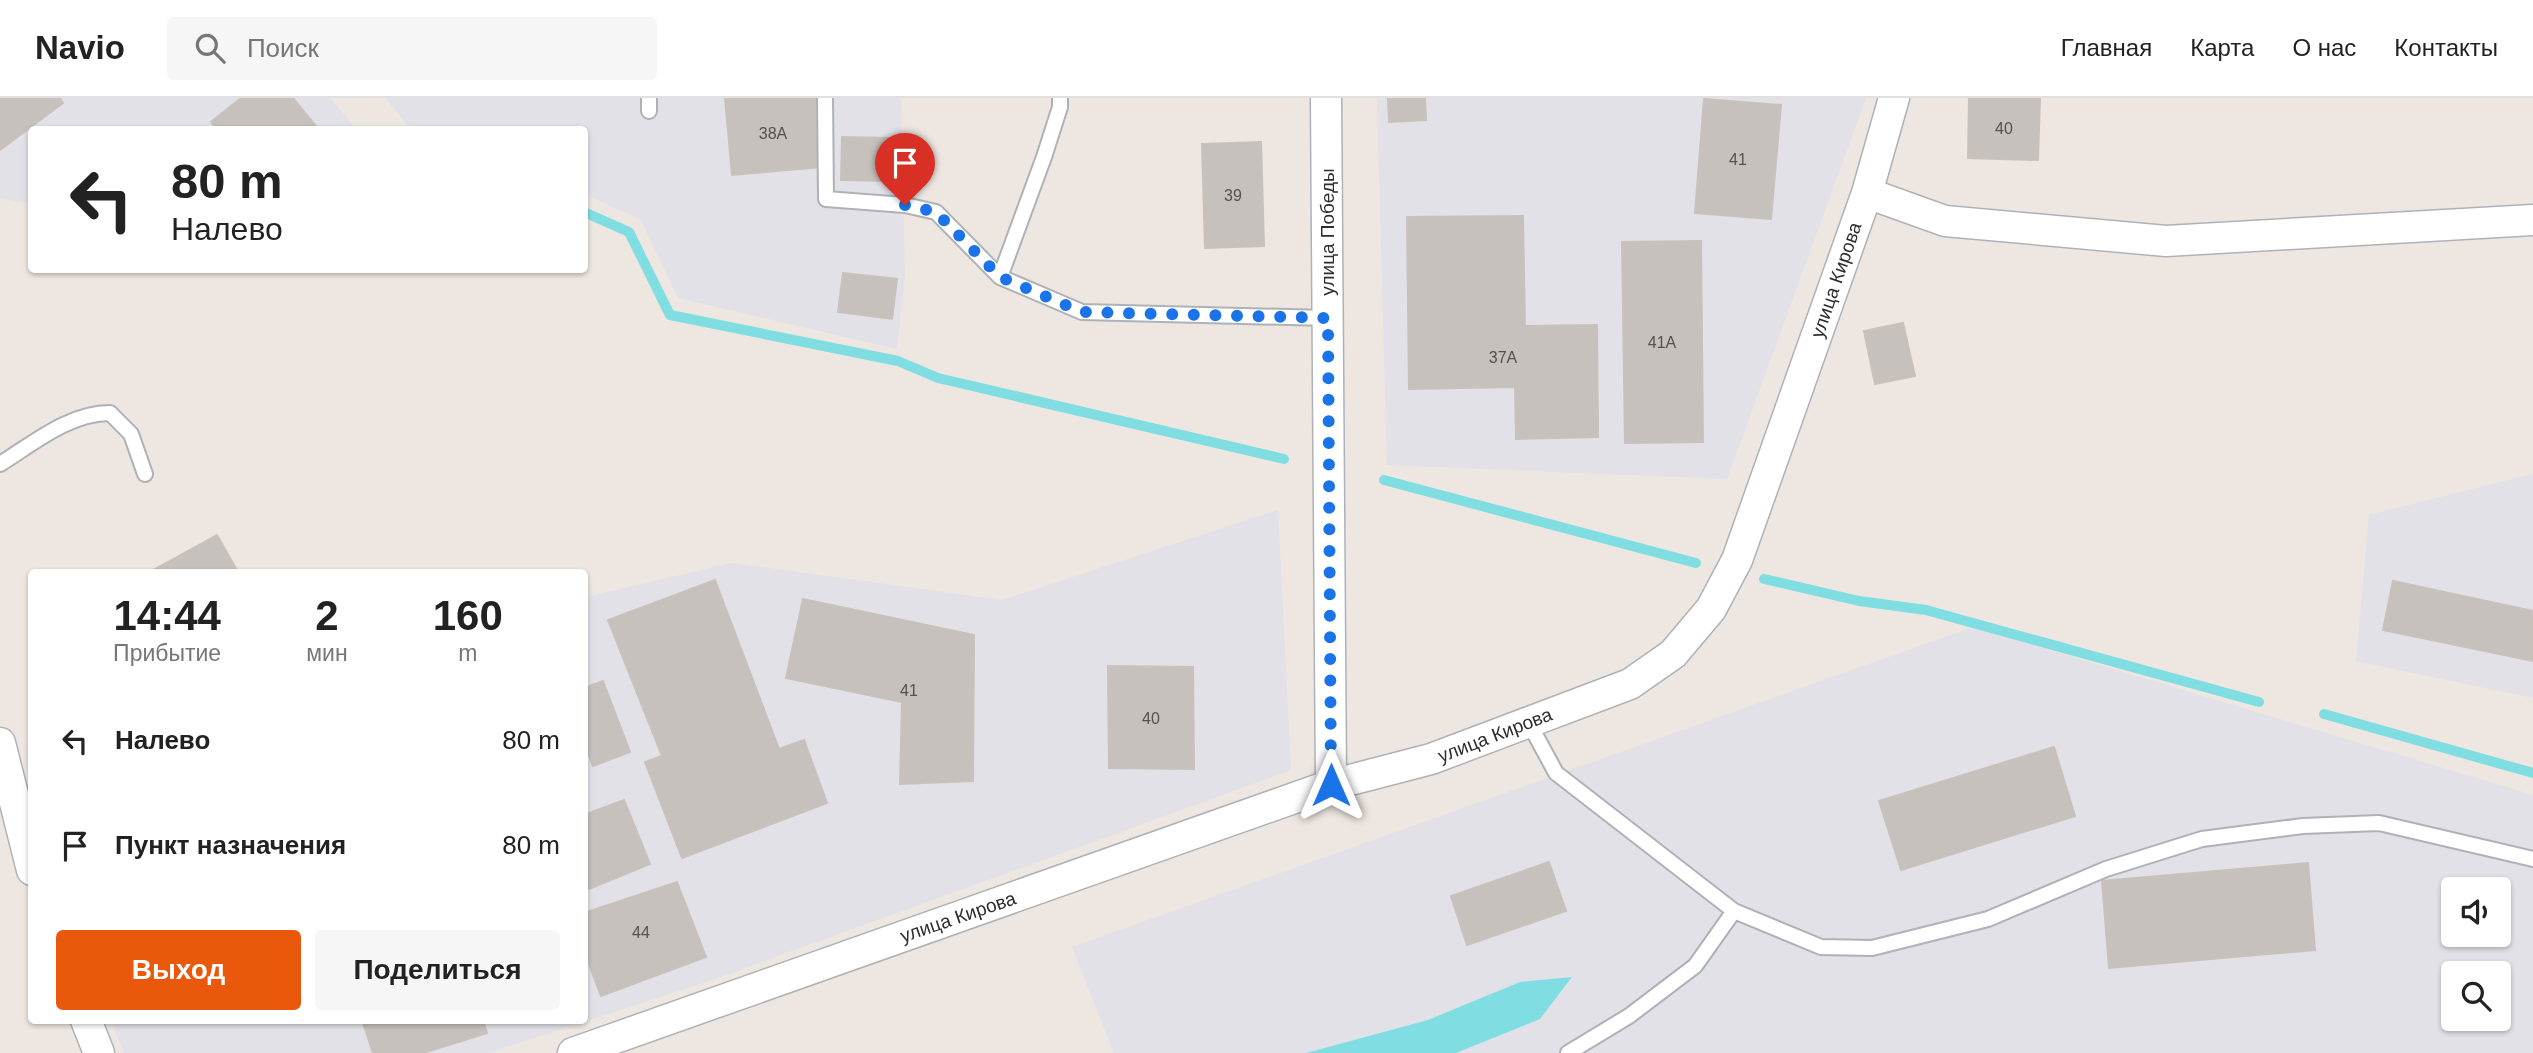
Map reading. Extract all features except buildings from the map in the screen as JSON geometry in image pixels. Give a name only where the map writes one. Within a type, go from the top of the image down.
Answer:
[{"type":"street","name":"улица Победы","points":[[1326,98],[1331,785]]},
{"type":"street","name":"улица Кирова","points":[[573,1053],[1331,785],[1432,759],[1630,684],[1673,654],[1711,609],[1737,560],[1867,193],[1894,98]]},
{"type":"street","points":[[1867,193],[1945,221],[2166,241],[2533,220]]},
{"type":"street","points":[[0,743],[28,854]]},
{"type":"street","points":[[88,1024],[99,1053]]},
{"type":"lane","points":[[825,98],[826,199],[905,205],[936,212],[1000,277],[1082,312],[1328,318]]},
{"type":"lane","points":[[1000,277],[1060,107],[1060,98]]},
{"type":"lane","points":[[0,464],[56,429],[90,413],[110,413],[131,434],[145,474]]},
{"type":"lane","points":[[1529,723],[1556,773],[1734,911],[1821,947],[1872,948],[1988,919],[2106,869],[2202,839],[2303,826],[2379,823],[2533,859]]},
{"type":"lane","points":[[1569,1053],[1629,1016],[1695,966],[1734,911]]},
{"type":"shaded area","points":[[0,98],[330,98],[353,126],[28,126],[28,203],[0,198]]},
{"type":"shaded area","points":[[385,98],[901,98],[905,276],[897,349],[678,298],[641,220],[588,195],[588,126],[408,126]]},
{"type":"shaded area","points":[[1377,98],[1866,98],[1727,479],[1387,465]]},
{"type":"shaded area","points":[[2533,474],[2533,698],[2356,661],[2369,515]]},
{"type":"shaded area","points":[[1278,510],[1291,770],[712,980],[588,1020],[588,597],[732,563],[1002,600]]},
{"type":"shaded area","points":[[1973,627],[2533,795],[2533,1053],[1114,1053],[1072,947]]},
{"type":"shaded area","points":[[113,1024],[577,1024],[488,1053],[124,1053]]},
{"type":"water","points":[[1572,977],[1540,1019],[1456,1053],[1306,1053],[1428,1020],[1520,982]]},
{"type":"waterway","points":[[588,214],[629,232],[670,315],[898,361],[938,378],[1284,459]]},
{"type":"waterway","points":[[1384,480],[1696,563]]},
{"type":"waterway","points":[[1764,579],[1859,601],[1926,610],[2259,702]]},
{"type":"waterway","points":[[2324,714],[2533,773]]},
{"type":"route","points":[[905,205],[936,212],[1000,277],[1082,312],[1328,318],[1331,785]]}]
